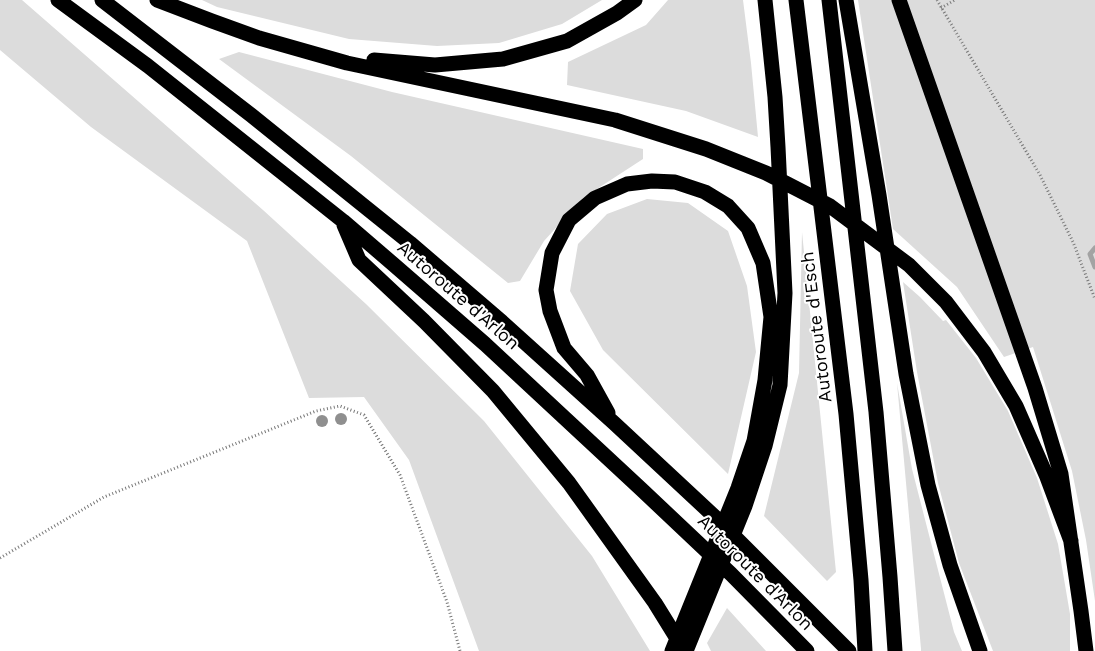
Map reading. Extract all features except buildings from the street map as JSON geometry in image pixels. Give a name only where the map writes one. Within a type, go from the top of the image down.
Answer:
[{"type":"highway","name":"Autoroute d'Arlon","points":[[58,0],[156,73],[343,221],[485,344],[706,550],[807,651]]},
{"type":"highway","name":"Autoroute d'Arlon","points":[[102,0],[251,115],[410,243],[502,322],[716,518],[848,649]]},
{"type":"highway","points":[[157,0],[259,38],[347,63],[615,120],[706,149],[766,172],[830,206],[909,265],[946,302],[984,352],[1016,406],[1047,477],[1070,541]]},
{"type":"highway","points":[[259,38],[380,61],[435,65],[503,59],[567,42],[617,13],[635,0]]},
{"type":"highway","points":[[685,651],[745,506],[765,446],[780,385],[785,293],[777,130],[765,0]]},
{"type":"highway","name":"Autoroute d'Esch","points":[[796,0],[846,414],[866,651]]},
{"type":"highway","points":[[828,0],[876,412],[895,651]]},
{"type":"highway","points":[[846,0],[879,195],[906,374],[928,485],[950,565],[980,651]]},
{"type":"highway","points":[[899,0],[1035,388],[1061,474],[1082,611],[1086,651]]},
{"type":"highway","points":[[614,423],[587,376],[564,348],[550,311],[546,290],[552,253],[569,220],[595,198],[627,184],[652,181],[676,182],[705,192],[728,206],[748,228],[763,263],[770,317],[765,380],[754,441],[738,488],[672,651]]},
{"type":"highway","points":[[343,221],[359,260],[424,321],[493,391],[569,482],[655,604],[685,651]]},
{"type":"highway","points":[[1079,651],[1082,611]]},
{"type":"path","points":[[937,0],[1040,175],[1073,242],[1095,299]]},
{"type":"path","points":[[941,8],[956,0]]},
{"type":"path","points":[[0,558],[104,497],[316,411],[340,406],[364,415],[400,475],[446,602],[460,651]]},
{"type":"shaded area","points":[[0,0],[22,0],[263,210],[366,304],[484,421],[592,556],[650,651],[479,651],[409,460],[364,397],[309,398],[247,241],[91,127],[0,50]]},
{"type":"shaded area","points":[[202,0],[602,0],[562,24],[499,43],[437,46],[349,39],[217,7]]},
{"type":"shaded area","points":[[668,0],[743,0],[758,137],[686,111],[567,85],[568,62],[646,25]]},
{"type":"shaded area","points":[[858,0],[1095,0],[1095,601],[1086,540],[1072,471],[1033,347],[1004,357],[957,287],[893,229]]},
{"type":"shaded area","points":[[239,52],[392,92],[643,149],[643,159],[583,198],[544,241],[520,281],[508,283],[351,156],[219,59]]},
{"type":"shaded area","points":[[647,199],[688,203],[728,231],[747,286],[756,352],[728,474],[603,350],[570,291],[578,244],[607,214]]},
{"type":"shaded area","points":[[802,232],[836,572],[827,581],[764,516],[799,373]]},
{"type":"shaded area","points":[[903,282],[943,321],[946,320],[976,358],[1008,411],[1037,478],[1058,544],[1070,614],[1070,651],[993,651],[959,563],[938,483],[917,372]]},
{"type":"shaded area","points":[[897,383],[912,469],[954,632],[962,651],[921,651]]},
{"type":"shaded area","points":[[727,608],[766,651],[711,651],[707,643]]},
{"type":"waterway","points":[[1095,248],[1090,254],[1095,267]]}]
